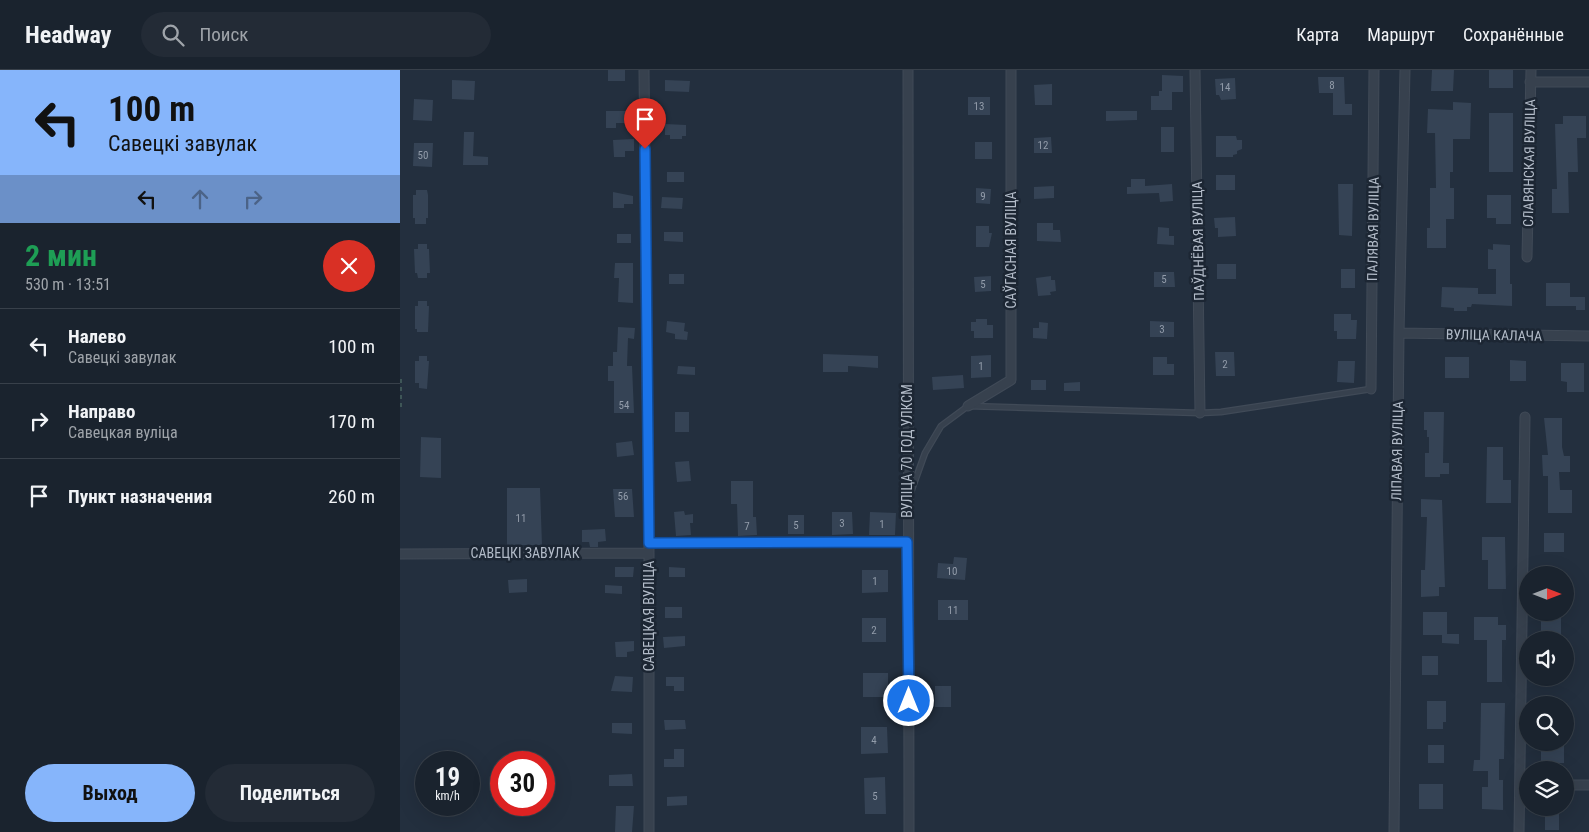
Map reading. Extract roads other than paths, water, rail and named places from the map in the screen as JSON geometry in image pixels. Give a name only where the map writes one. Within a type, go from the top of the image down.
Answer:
[{"type":"street","name":"САВЕЦКАЯ ВУЛІЦА","points":[[644,70],[649,543],[649,832]]},
{"type":"street","name":"ВУЛІЦА 70 ГОД УЛКСМ","points":[[908,70],[907,542],[909,832]]},
{"type":"street","name":"САЎГАСНАЯ ВУЛІЦА","points":[[968,406],[1011,380],[1011,70]]},
{"type":"street","name":"ПАЎДНЁВАЯ ВУЛІЦА","points":[[1195,70],[1200,413]]},
{"type":"street","name":"ПАЛЯВАЯ ВУЛІЦА","points":[[1371,388],[1374,70]]},
{"type":"street","name":"ЛІПАВАЯ ВУЛІЦА","points":[[1394,832],[1398,333],[1405,70]]},
{"type":"street","name":"СЛАВЯНСКАЯ ВУЛІЦА","points":[[1527,257],[1531,70]]},
{"type":"street","points":[[1530,82],[1589,82]]},
{"type":"street","name":"ВУЛІЦА КАЛАЧА","points":[[1398,333],[1589,336]]},
{"type":"street","points":[[1524,761],[1525,417]]},
{"type":"street","points":[[649,543],[907,542]]},
{"type":"street","name":"САВЕЦКІ ЗАВУЛАК","points":[[400,554],[649,553]]},
{"type":"street","points":[[1574,785],[1589,785]]},
{"type":"street","points":[[1519,832],[1521,816]]},
{"type":"lane","points":[[907,504],[925,453],[941,426],[968,406],[1200,413],[1371,388]]}]
